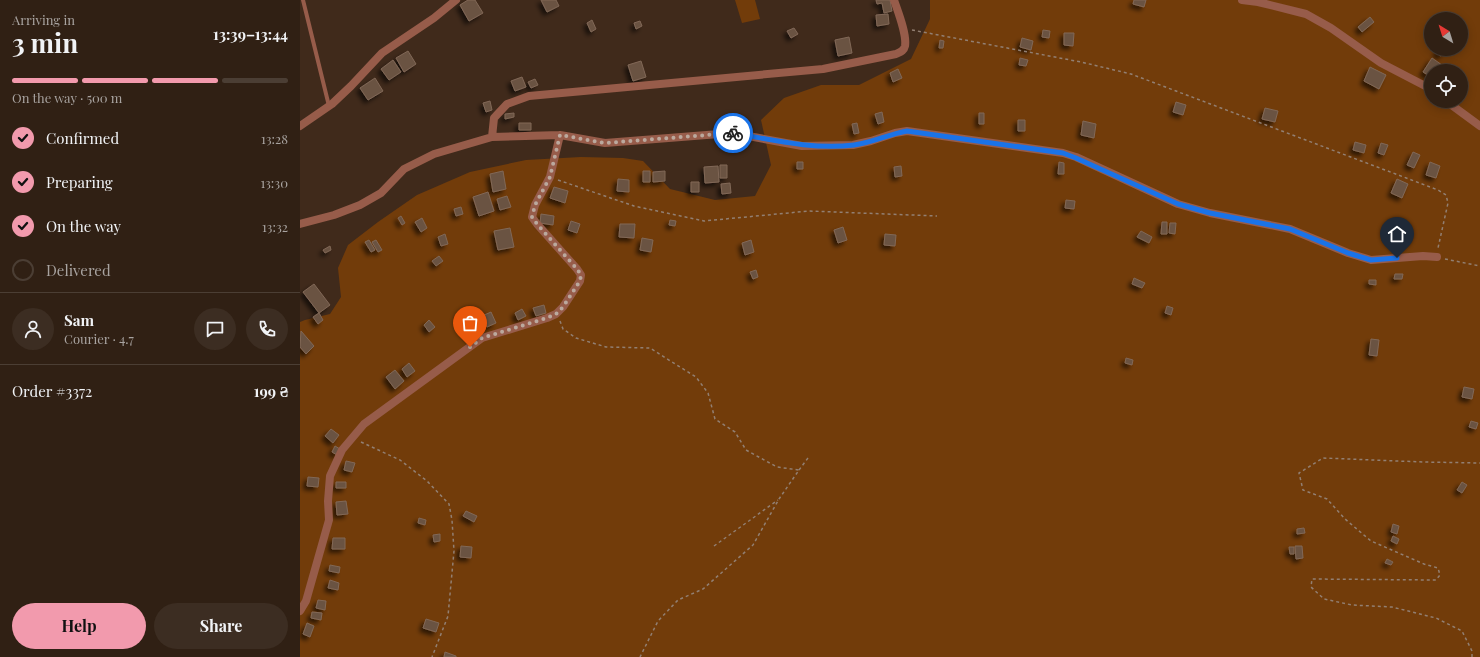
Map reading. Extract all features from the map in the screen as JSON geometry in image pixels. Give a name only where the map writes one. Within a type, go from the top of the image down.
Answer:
[{"type":"street","points":[[300,126],[328,106],[351,86],[382,52],[434,18],[456,0]]},
{"type":"street","points":[[492,137],[494,118],[503,108],[507,104],[529,96],[823,69],[902,52],[905,46],[903,28],[894,0]]},
{"type":"street","points":[[1242,0],[1258,2],[1306,14],[1331,28],[1381,62],[1424,85]]},
{"type":"street","points":[[1456,108],[1480,126]]},
{"type":"street","points":[[300,224],[334,215],[360,205],[380,192],[404,169],[434,154],[492,137],[560,135],[605,143],[732,133],[802,146],[853,145],[871,142],[895,133],[907,131],[1055,152],[1076,158],[1178,204],[1210,213],[1290,229],[1348,253],[1371,260],[1423,256],[1436,257]]},
{"type":"street","points":[[300,611],[306,601],[329,520],[328,501],[330,476],[342,450],[352,438],[364,424],[482,338],[556,314],[563,307],[580,281],[581,275],[577,269],[532,217],[535,205],[550,177],[560,135]]},
{"type":"lane","points":[[303,0],[328,106]]},
{"type":"path","points":[[903,28],[1081,62],[1131,74],[1438,190],[1446,196],[1448,203],[1436,257],[1480,266]]},
{"type":"path","points":[[550,177],[634,206],[704,221],[809,212],[938,216]]},
{"type":"path","points":[[556,314],[563,329],[576,338],[606,347],[650,348],[696,377],[708,393],[715,419],[735,432],[746,450],[777,467],[799,470]]},
{"type":"path","points":[[352,438],[400,460],[427,482],[449,504],[452,520],[454,551],[448,616],[432,657]]},
{"type":"path","points":[[640,657],[658,621],[678,600],[703,589],[753,545],[779,499],[808,458]]},
{"type":"path","points":[[1472,657],[1472,650],[1462,630],[1436,618],[1392,607],[1352,605],[1324,598],[1311,587],[1312,579],[1436,580],[1440,575],[1438,568],[1424,564],[1371,541],[1345,519],[1327,499],[1303,490],[1299,474],[1323,458],[1480,463]]},
{"type":"path","points":[[714,546],[779,499]]},
{"type":"shaded area","points":[[735,0],[755,0],[760,19],[742,23]]},
{"type":"shaded area","points":[[930,0],[1480,0],[1480,657],[300,657],[300,322],[330,314],[341,297],[338,268],[348,245],[417,195],[470,172],[526,160],[581,157],[623,158],[643,161],[670,189],[715,200],[755,196],[771,165],[761,120],[784,98],[821,85],[859,85],[911,59],[930,19]]},
{"type":"building","points":[[468,0],[475,0],[483,13],[469,21],[460,5]]},
{"type":"building","points":[[541,0],[556,0],[559,6],[547,12]]},
{"type":"building","points":[[876,0],[890,0],[892,11],[884,13],[882,3],[877,4]]},
{"type":"building","points":[[1134,0],[1146,0],[1144,7],[1133,4]]},
{"type":"building","points":[[888,14],[889,24],[877,26],[876,15]]},
{"type":"building","points":[[1370,17],[1374,22],[1362,32],[1358,27]]},
{"type":"building","points":[[592,20],[596,29],[591,32],[587,23]]},
{"type":"building","points":[[640,21],[642,26],[636,29],[634,23]]},
{"type":"building","points":[[794,28],[798,34],[791,38],[787,31]]},
{"type":"building","points":[[1043,30],[1050,31],[1049,38],[1042,37]]},
{"type":"building","points":[[1064,33],[1074,33],[1073,46],[1064,45]]},
{"type":"building","points":[[849,37],[852,53],[838,56],[835,40]]},
{"type":"building","points":[[1022,38],[1033,41],[1031,50],[1020,47]]},
{"type":"building","points":[[940,40],[944,41],[943,48],[939,48]]},
{"type":"building","points":[[408,51],[416,64],[404,72],[396,58]]},
{"type":"building","points":[[1020,58],[1028,60],[1026,66],[1019,65]]},
{"type":"building","points":[[1432,58],[1441,64],[1428,64]]},
{"type":"building","points":[[393,60],[401,72],[389,80],[381,69]]},
{"type":"building","points":[[641,61],[646,77],[633,81],[628,65]]},
{"type":"building","points":[[1370,67],[1386,75],[1379,89],[1364,81]]},
{"type":"building","points":[[898,69],[902,78],[893,82],[890,73]]},
{"type":"building","points":[[522,77],[526,87],[515,91],[511,81]]},
{"type":"building","points":[[375,78],[383,91],[368,100],[360,88]]},
{"type":"building","points":[[535,79],[538,85],[531,88],[528,82]]},
{"type":"building","points":[[490,101],[492,110],[486,112],[483,103]]},
{"type":"building","points":[[1176,102],[1186,105],[1183,115],[1173,112]]},
{"type":"building","points":[[1265,108],[1278,111],[1275,122],[1262,119]]},
{"type":"building","points":[[882,112],[884,122],[878,124],[875,114]]},
{"type":"building","points":[[514,113],[514,117],[505,119],[505,114]]},
{"type":"building","points":[[979,113],[984,113],[984,124],[979,124]]},
{"type":"building","points":[[1018,120],[1025,120],[1025,131],[1018,131]]},
{"type":"building","points":[[1083,121],[1096,124],[1094,138],[1081,135]]},
{"type":"building","points":[[519,123],[531,123],[531,130],[519,130]]},
{"type":"building","points":[[857,123],[859,133],[854,134],[852,124]]},
{"type":"building","points":[[1355,142],[1366,145],[1364,153],[1353,150]]},
{"type":"building","points":[[1381,143],[1388,145],[1384,155],[1378,153]]},
{"type":"building","points":[[1413,152],[1420,155],[1414,168],[1407,165]]},
{"type":"building","points":[[797,162],[803,162],[803,169],[797,169]]},
{"type":"building","points":[[1059,162],[1064,163],[1064,174],[1058,174]]},
{"type":"building","points":[[1430,162],[1440,166],[1436,178],[1426,175]]},
{"type":"building","points":[[720,165],[727,165],[727,178],[720,178]]},
{"type":"building","points":[[718,166],[719,182],[705,183],[704,167]]},
{"type":"building","points":[[901,166],[902,176],[895,177],[894,167]]},
{"type":"building","points":[[503,171],[506,189],[493,192],[490,174]]},
{"type":"building","points":[[643,171],[650,171],[650,182],[643,182]]},
{"type":"building","points":[[665,171],[665,181],[653,182],[653,172]]},
{"type":"building","points":[[618,179],[629,180],[629,192],[617,191]]},
{"type":"building","points":[[1397,179],[1408,184],[1402,198],[1391,193]]},
{"type":"building","points":[[691,182],[699,182],[699,192],[691,192]]},
{"type":"building","points":[[730,183],[731,193],[722,194],[721,184]]},
{"type":"building","points":[[554,187],[568,191],[565,203],[550,198]]},
{"type":"building","points":[[488,192],[494,211],[479,216],[473,197]]},
{"type":"building","points":[[507,196],[511,207],[500,210],[497,199]]},
{"type":"building","points":[[1066,200],[1075,201],[1074,209],[1065,208]]},
{"type":"building","points":[[461,207],[463,214],[456,216],[454,209]]},
{"type":"building","points":[[541,214],[554,216],[553,225],[540,223]]},
{"type":"building","points":[[401,216],[405,223],[402,225],[398,218]]},
{"type":"building","points":[[422,218],[427,228],[421,232],[415,222]]},
{"type":"building","points":[[670,220],[676,221],[675,226],[669,225]]},
{"type":"building","points":[[571,221],[580,224],[577,233],[568,230]]},
{"type":"building","points":[[1162,222],[1167,222],[1167,234],[1161,234]]},
{"type":"building","points":[[1170,223],[1176,223],[1175,234],[1169,233]]},
{"type":"building","points":[[620,224],[635,224],[634,238],[619,237]]},
{"type":"building","points":[[843,227],[847,240],[838,243],[834,230]]},
{"type":"building","points":[[510,228],[514,247],[498,250],[494,231]]},
{"type":"building","points":[[1141,231],[1152,237],[1149,243],[1137,237]]},
{"type":"building","points":[[445,234],[448,244],[441,246],[438,237]]},
{"type":"building","points":[[885,234],[896,235],[895,246],[884,245]]},
{"type":"building","points":[[642,238],[653,240],[651,252],[640,250]]},
{"type":"building","points":[[369,240],[375,250],[371,252],[365,242]]},
{"type":"building","points":[[376,240],[382,250],[378,252],[372,242]]},
{"type":"building","points":[[751,240],[754,252],[745,255],[742,243]]},
{"type":"building","points":[[330,246],[331,250],[325,253],[323,250]]},
{"type":"building","points":[[439,256],[443,261],[436,266],[432,261]]},
{"type":"building","points":[[756,270],[758,277],[753,279],[750,272]]},
{"type":"building","points":[[1395,274],[1403,274],[1402,279],[1394,279]]},
{"type":"building","points":[[1134,278],[1145,283],[1142,288],[1132,284]]},
{"type":"building","points":[[1369,280],[1376,280],[1376,285],[1369,284]]},
{"type":"building","points":[[314,284],[330,305],[319,313],[303,292]]},
{"type":"building","points":[[544,305],[546,313],[536,316],[533,308]]},
{"type":"building","points":[[1167,306],[1173,308],[1171,315],[1165,313]]},
{"type":"building","points":[[522,309],[526,316],[518,320],[515,313]]},
{"type":"building","points":[[491,312],[496,323],[487,327],[482,316]]},
{"type":"building","points":[[319,313],[323,320],[318,324],[313,317]]},
{"type":"building","points":[[429,320],[435,327],[429,332],[424,325]]},
{"type":"building","points":[[301,331],[314,346],[306,354],[300,347]]},
{"type":"building","points":[[1371,339],[1379,340],[1377,356],[1369,355]]},
{"type":"building","points":[[1126,358],[1133,360],[1132,365],[1125,363]]},
{"type":"building","points":[[409,363],[415,371],[407,377],[402,369]]},
{"type":"building","points":[[395,370],[404,381],[395,389],[386,377]]},
{"type":"building","points":[[1464,387],[1474,389],[1472,399],[1462,397]]},
{"type":"building","points":[[1471,421],[1478,423],[1476,429],[1469,427]]},
{"type":"building","points":[[331,429],[339,435],[333,443],[325,436]]},
{"type":"building","points":[[335,446],[340,449],[337,455],[332,452]]},
{"type":"building","points":[[346,461],[355,463],[352,472],[344,470]]},
{"type":"building","points":[[308,477],[319,478],[318,487],[307,486]]},
{"type":"building","points":[[336,482],[346,482],[346,488],[336,488]]},
{"type":"building","points":[[1462,482],[1467,485],[1462,493],[1457,490]]},
{"type":"building","points":[[346,501],[348,514],[337,515],[336,502]]},
{"type":"building","points":[[466,511],[477,516],[474,522],[463,516]]},
{"type":"building","points":[[419,518],[426,520],[425,525],[418,523]]},
{"type":"building","points":[[1393,524],[1399,526],[1397,534],[1391,532]]},
{"type":"building","points":[[1304,528],[1305,533],[1297,534],[1297,529]]},
{"type":"building","points":[[440,534],[440,541],[434,542],[433,535]]},
{"type":"building","points":[[1393,536],[1399,539],[1397,544],[1391,541]]},
{"type":"building","points":[[333,538],[345,538],[345,549],[332,549]]},
{"type":"building","points":[[461,546],[472,547],[471,558],[460,557]]},
{"type":"building","points":[[1295,546],[1302,546],[1303,558],[1296,559]]},
{"type":"building","points":[[1289,547],[1294,547],[1294,554],[1290,554]]},
{"type":"building","points":[[1387,559],[1393,562],[1391,565],[1385,563]]},
{"type":"building","points":[[330,565],[340,567],[339,573],[329,571]]},
{"type":"building","points":[[330,580],[339,583],[338,590],[328,588]]},
{"type":"building","points":[[318,600],[326,601],[325,610],[316,608]]},
{"type":"building","points":[[312,612],[322,613],[321,620],[311,618]]},
{"type":"building","points":[[426,619],[439,623],[436,632],[423,628]]},
{"type":"building","points":[[307,623],[314,626],[310,637],[303,634]]},
{"type":"building","points":[[445,652],[456,656],[456,657],[444,657]]},
{"type":"way so far","points":[[470,347],[482,338],[556,314],[563,307],[580,281],[581,275],[577,269],[532,217],[535,205],[550,177],[560,135],[605,143],[733,133]]},
{"type":"route","points":[[733,133],[802,146],[853,145],[871,142],[895,133],[907,131],[1063,153],[1178,204],[1210,213],[1290,229],[1348,253],[1371,260],[1397,258]]}]
